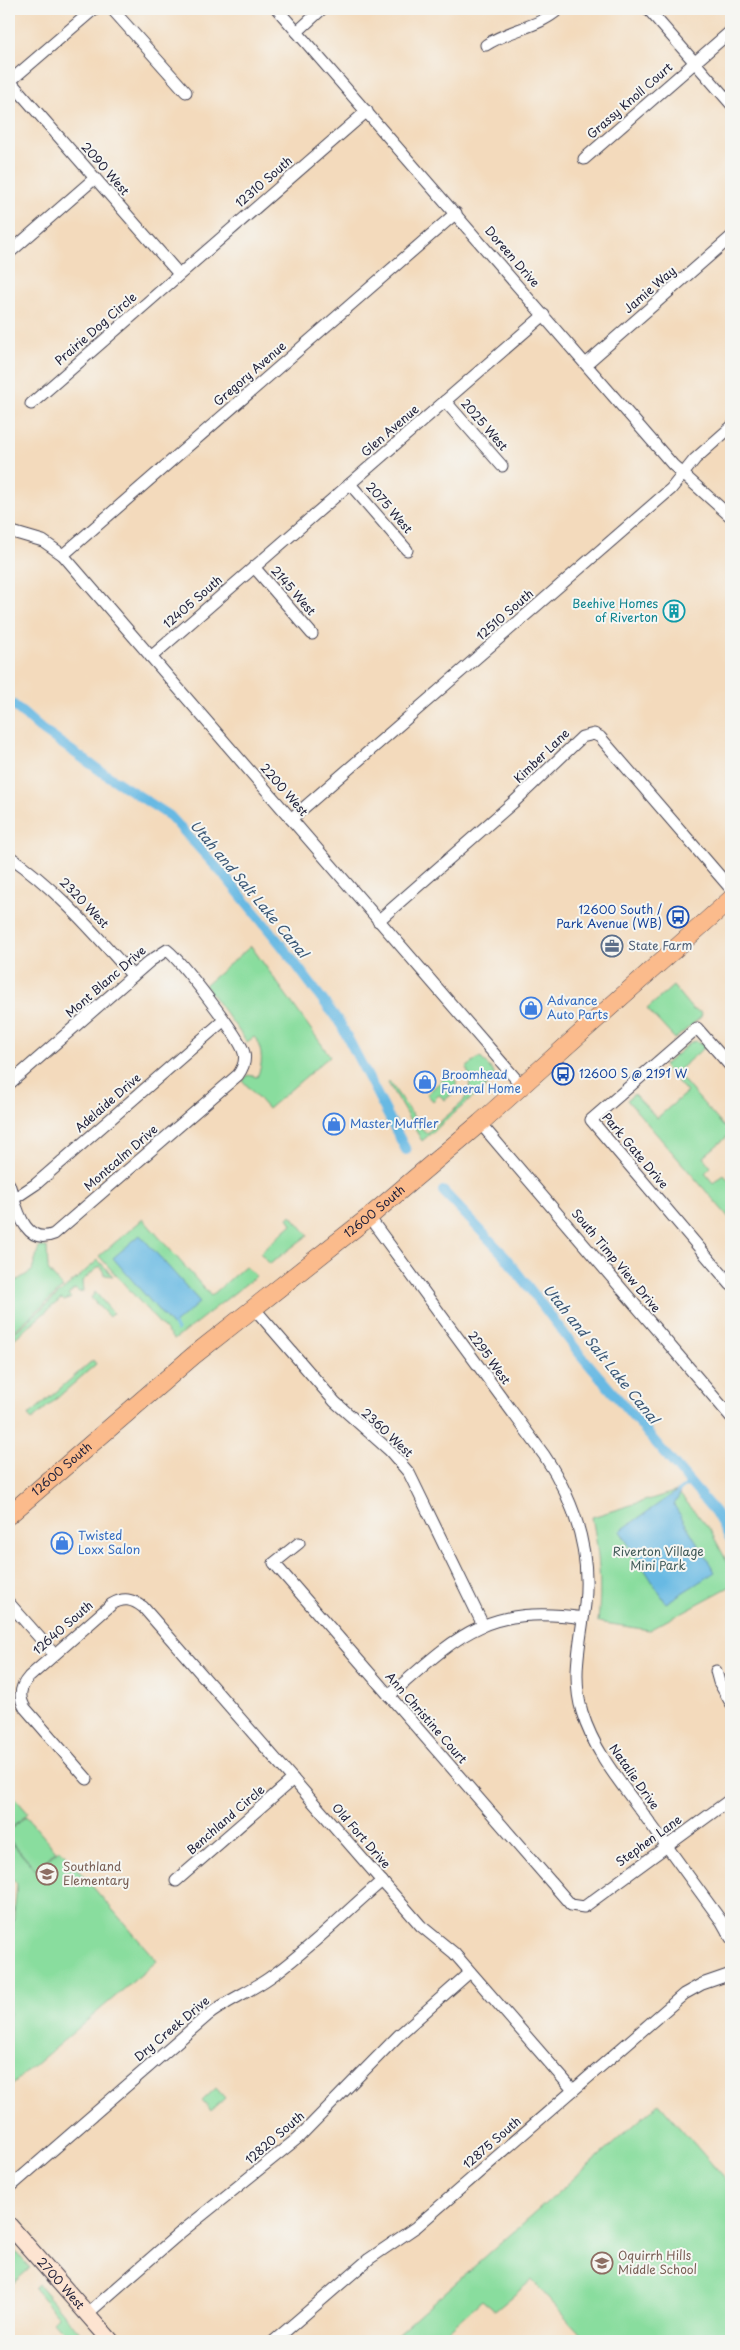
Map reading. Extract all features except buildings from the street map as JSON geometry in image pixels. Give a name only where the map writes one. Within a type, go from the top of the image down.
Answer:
[{"type":"main road","name":"12600 South","points":[[9,1515],[193,1356],[369,1217],[480,1123],[731,899]]},
{"type":"main road","name":"2700 West","points":[[9,2225],[111,2341]]},
{"type":"street","points":[[10,82],[94,9]]},
{"type":"street","points":[[112,9],[186,92]]},
{"type":"street","name":"Doreen Drive","points":[[277,9],[673,465],[731,517]]},
{"type":"street","points":[[297,32],[322,9]]},
{"type":"street","points":[[486,45],[498,37],[543,20],[559,9]]},
{"type":"street","points":[[648,9],[731,104]]},
{"type":"street","name":"Grassy Knoll Court","points":[[584,159],[731,31]]},
{"type":"street","name":"2090 West","points":[[10,82],[179,274]]},
{"type":"street","name":"12310 South","points":[[179,274],[367,111]]},
{"type":"street","points":[[9,253],[95,178]]},
{"type":"street","name":"Gregory Avenue","points":[[63,555],[456,213]]},
{"type":"street","name":"Jamie Way","points":[[586,364],[731,237]]},
{"type":"street","name":"Prairie Dog Circle","points":[[31,404],[179,274]]},
{"type":"street","name":"Glen Avenue","points":[[254,567],[544,315]]},
{"type":"street","name":"2025 West","points":[[445,401],[502,466]]},
{"type":"street","name":"12510 South","points":[[291,819],[672,489],[695,459],[731,427]]},
{"type":"street","name":"2075 West","points":[[350,484],[407,550]]},
{"type":"street","name":"2200 West","points":[[10,531],[43,541],[63,555],[522,1086]]},
{"type":"street","name":"2145 West","points":[[254,567],[312,634]]},
{"type":"street","name":"12405 South","points":[[151,657],[254,567]]},
{"type":"street","name":"Kimber Lane","points":[[378,921],[515,801],[582,736],[589,735],[600,737],[731,889]]},
{"type":"street","name":"2320 West","points":[[10,858],[51,887],[133,976]]},
{"type":"street","name":"Mont Blanc Drive","points":[[9,1084],[133,976],[167,950],[182,964],[240,1045],[245,1057]]},
{"type":"street","name":"Adelaide Drive","points":[[12,1201],[36,1184],[223,1021]]},
{"type":"street","name":"Park Gate Drive","points":[[731,1067],[698,1028],[591,1120],[731,1285]]},
{"type":"street","name":"Montcalm Drive","points":[[12,1201],[31,1232],[43,1237],[54,1234],[238,1075],[243,1067],[245,1057]]},
{"type":"street","name":"South Timp View Drive","points":[[480,1123],[731,1417]]},
{"type":"street","points":[[9,1184],[12,1201]]},
{"type":"street","name":"2295 West","points":[[369,1217],[544,1455],[563,1486],[578,1520]]},
{"type":"street","name":"2360 West","points":[[254,1308],[335,1402],[390,1452],[409,1473],[483,1625]]},
{"type":"street","name":"Natalie Drive","points":[[578,1520],[587,1578],[577,1674],[582,1711],[587,1727],[604,1760],[731,1938]]},
{"type":"street","name":"Ann Christine Court","points":[[299,1543],[274,1564],[567,1901],[572,1905],[584,1907]]},
{"type":"street","name":"12640 South","points":[[87,1779],[25,1708],[21,1699],[21,1689],[28,1677],[112,1604],[120,1600],[130,1599]]},
{"type":"street","name":"Old Fort Drive","points":[[130,1599],[143,1607],[421,1926],[446,1946],[573,2090]]},
{"type":"street","points":[[9,1603],[54,1654]]},
{"type":"street","points":[[389,1696],[444,1648],[483,1625],[506,1618],[532,1614],[583,1618]]},
{"type":"street","points":[[716,1671],[719,1682],[731,1702]]},
{"type":"street","name":"Benchland Circle","points":[[176,1881],[293,1779]]},
{"type":"street","name":"Stephen Lane","points":[[584,1907],[731,1799]]},
{"type":"street","name":"Dry Creek Drive","points":[[9,2188],[207,2016],[218,2007],[275,1974],[382,1881]]},
{"type":"street","name":"12820 South","points":[[87,2314],[180,2233],[298,2138],[399,2036],[470,1972]]},
{"type":"street","name":"12875 South","points":[[274,2341],[370,2258],[411,2231],[684,1994],[702,1984],[731,1974]]},
{"type":"green space","points":[[251,946],[330,1056],[268,1109],[243,1081],[248,1075],[257,1077],[259,1072],[261,1054],[256,1039],[254,1037],[247,1042],[205,985]]},
{"type":"green space","points":[[673,986],[692,1009],[702,1013],[701,1017],[675,1039],[647,1009]]},
{"type":"green space","points":[[697,1041],[706,1046],[676,1072],[724,1127],[731,1122],[731,1137],[729,1135],[703,1157],[711,1167],[705,1173],[713,1183],[724,1175],[731,1183],[731,1220],[627,1100],[634,1094],[657,1118],[687,1092],[663,1066],[691,1042]]},
{"type":"green space","points":[[480,1057],[493,1071],[495,1078],[486,1086],[483,1084],[486,1087],[480,1092],[476,1090],[469,1091],[470,1077],[466,1068]]},
{"type":"green space","points":[[450,1073],[454,1078],[452,1079],[457,1082],[455,1087],[450,1087],[454,1088],[453,1093],[445,1100],[439,1095],[433,1101],[427,1094]]},
{"type":"green space","points":[[389,1081],[422,1129],[427,1133],[462,1103],[468,1093],[476,1090],[479,1092],[422,1141],[388,1083]]},
{"type":"green space","points":[[291,1215],[308,1235],[270,1264],[260,1253],[292,1224],[288,1218]]},
{"type":"green space","points":[[143,1219],[211,1296],[245,1266],[256,1276],[174,1340],[99,1256]]},
{"type":"green space","points":[[39,1247],[47,1247],[48,1270],[63,1288],[9,1335],[9,1273],[16,1281],[32,1271]]},
{"type":"green space","points":[[98,1260],[113,1276],[105,1275],[100,1266],[82,1281],[83,1291],[79,1292],[75,1289],[68,1295],[71,1298],[64,1301],[61,1299],[9,1343],[9,1337]]},
{"type":"green space","points":[[95,1292],[113,1313],[109,1317],[91,1298]]},
{"type":"green space","points":[[93,1360],[96,1364],[32,1420],[28,1416]]},
{"type":"green space","name":"Riverton Village Mini Park","points":[[677,1491],[709,1528],[731,1569],[731,1586],[649,1630],[598,1622],[599,1569],[592,1517]]},
{"type":"green space","points":[[9,1791],[28,1813],[9,1830]]},
{"type":"green space","points":[[26,1816],[56,1851],[35,1869],[9,1839],[9,1831]]},
{"type":"green space","name":"Southland Elementary","points":[[9,1840],[35,1870],[60,1849],[157,1961],[9,2087],[9,1966],[17,1884],[9,1874]]},
{"type":"green space","points":[[216,2088],[225,2098],[211,2111],[202,2101]]},
{"type":"green space","name":"Oquirrh Hills Middle School","points":[[659,2103],[731,2186],[731,2341],[587,2341],[532,2280],[495,2311],[482,2300],[436,2341],[390,2341]]},
{"type":"green space","points":[[9,2244],[30,2268],[9,2287]]},
{"type":"green space","points":[[38,2284],[87,2341],[80,2341],[75,2336],[70,2340],[53,2321],[58,2316],[34,2288]]},
{"type":"water","points":[[140,1235],[200,1302],[172,1326],[113,1258]]},
{"type":"water","points":[[677,1491],[680,1494],[674,1505],[715,1572],[666,1603],[620,1531]]},
{"type":"waterway","name":"Utah and Salt Lake Canal","points":[[9,701],[41,729],[102,772],[170,816],[229,881],[282,946],[340,1023],[406,1150]]},
{"type":"waterway","name":"Utah and Salt Lake Canal","points":[[443,1191],[503,1254],[579,1353],[715,1512],[731,1540]]},
{"type":"waterway","points":[[174,1325],[177,1330]]},
{"type":"waterway","points":[[678,1492],[690,1483]]},
{"type":"place","name":"Beehive Homes of Riverton","points":[[674,611]]},
{"type":"place","name":"12600 South / Park Avenue (WB)","points":[[678,917]]},
{"type":"place","name":"State Farm","points":[[612,946]]},
{"type":"place","name":"Advance Auto Parts","points":[[531,1008]]},
{"type":"place","name":"12600 S @ 2191 W","points":[[563,1074]]},
{"type":"place","name":"Broomhead Funeral Home","points":[[425,1082]]},
{"type":"place","name":"Master Muffler","points":[[334,1124]]},
{"type":"place","name":"Twisted Loxx Salon","points":[[62,1543]]},
{"type":"place","name":"Southland Elementary","points":[[47,1874]]},
{"type":"place","name":"Oquirrh Hills Middle School","points":[[602,2263]]}]
